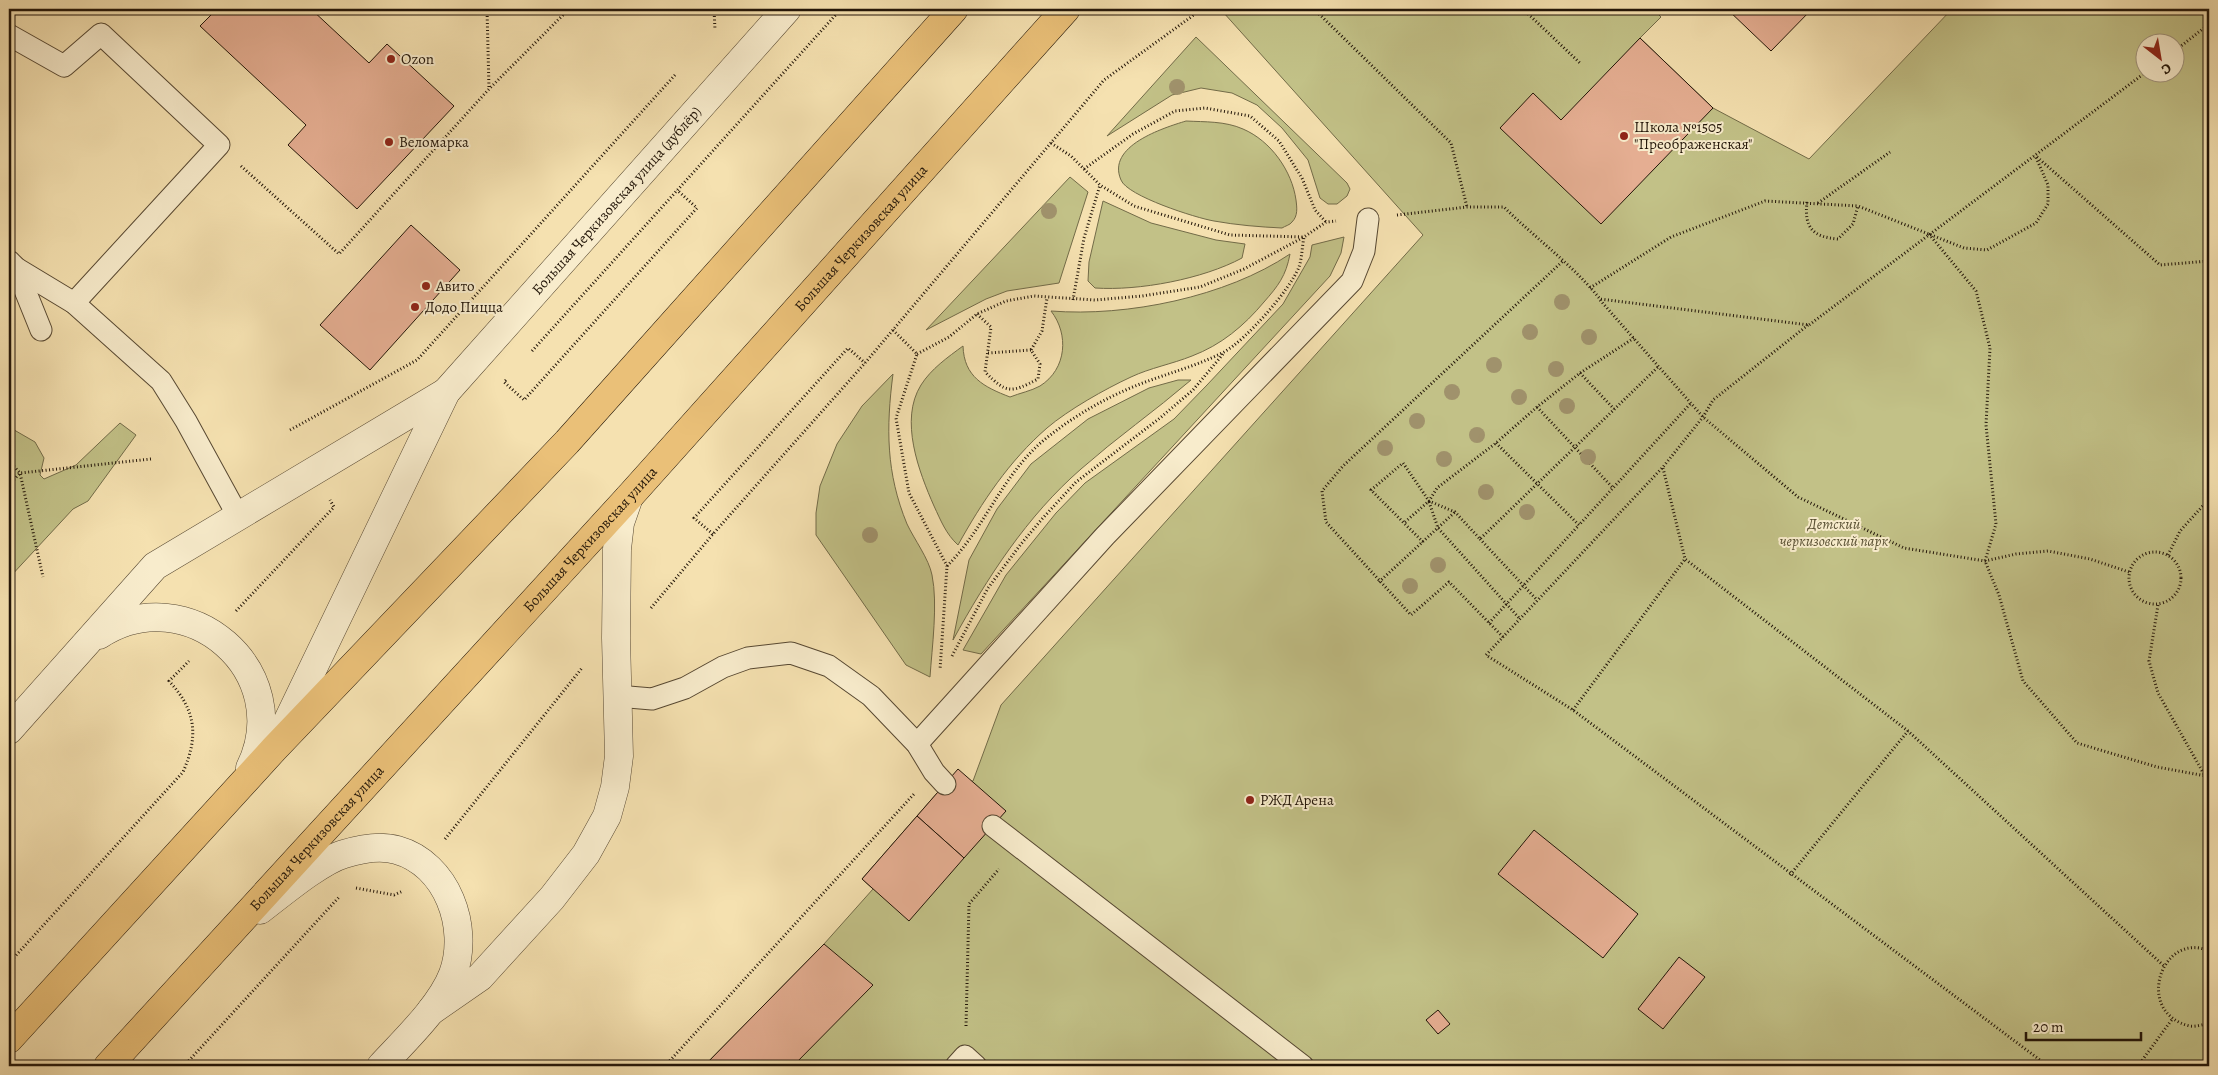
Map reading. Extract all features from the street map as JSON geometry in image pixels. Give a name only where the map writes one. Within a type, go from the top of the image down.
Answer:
[{"type":"main road","points":[[9,1038],[274,749],[567,442],[954,9]]},
{"type":"main road","name":"Большая Черкизовская улица","points":[[108,1066],[629,497],[1066,9]]},
{"type":"street","name":"Большая Черкизовская улица (дублёр)","points":[[446,392],[787,9]]},
{"type":"street","points":[[9,730],[156,566],[446,392]]},
{"type":"street","points":[[274,749],[446,392]]},
{"type":"street","points":[[431,1011],[480,977],[552,898],[586,854],[607,816],[615,787],[619,756],[617,549],[620,523],[629,497]]},
{"type":"street","points":[[85,644],[114,625],[148,617],[183,620],[215,634],[240,657],[256,687],[262,720],[257,754],[242,785]]},
{"type":"street","points":[[230,932],[309,874],[342,854],[362,849],[396,849],[424,865],[439,880],[451,900],[457,923],[458,947],[453,974],[431,1011],[381,1066]]},
{"type":"lane","points":[[9,35],[64,66],[101,34],[219,145],[74,303]]},
{"type":"lane","points":[[918,744],[1105,536],[1352,281],[1364,251],[1368,219]]},
{"type":"lane","points":[[11,268],[74,303],[161,381],[186,421],[238,516]]},
{"type":"lane","points":[[11,268],[42,330]]},
{"type":"lane","points":[[617,696],[652,698],[685,688],[723,667],[748,658],[792,653],[829,666],[871,696],[918,744],[940,778]]},
{"type":"lane","points":[[993,826],[1018,848],[1303,1066]]},
{"type":"path","points":[[487,9],[489,89]]},
{"type":"path","points":[[219,145],[339,254],[489,89],[569,9]]},
{"type":"path","points":[[714,9],[715,30]]},
{"type":"path","points":[[529,354],[842,9]]},
{"type":"path","points":[[649,611],[712,534],[865,363],[1104,80],[1202,9]]},
{"type":"path","points":[[1314,9],[1451,143],[1467,207]]},
{"type":"path","points":[[1523,9],[1581,64]]},
{"type":"path","points":[[2186,42],[2209,24]]},
{"type":"path","points":[[290,430],[416,360],[675,75]]},
{"type":"path","points":[[2048,1066],[1790,875],[1573,710],[1486,655],[1663,467],[1703,417],[1713,400],[1809,325],[2136,79]]},
{"type":"path","points":[[1084,169],[1132,134],[1175,111],[1205,108],[1250,116],[1279,141],[1302,178],[1315,210],[1326,222]]},
{"type":"path","points":[[1051,143],[1071,156],[1100,185],[1134,206],[1230,234],[1304,237]]},
{"type":"path","points":[[1818,203],[1890,152]]},
{"type":"path","points":[[1590,288],[1671,237],[1765,202],[1807,202],[1858,206],[1964,248],[1987,250],[2036,223],[2048,204],[2048,185],[2035,155]]},
{"type":"path","points":[[2035,155],[2160,265],[2209,261]]},
{"type":"path","points":[[1073,300],[1084,238],[1100,185]]},
{"type":"path","points":[[510,375],[504,382],[524,400],[697,208],[677,190]]},
{"type":"path","points":[[1807,202],[1806,214],[1808,224],[1816,234],[1826,238],[1838,239],[1853,224],[1858,206]]},
{"type":"path","points":[[944,669],[940,676],[948,566],[909,493],[896,418],[917,354],[949,337],[977,314],[1006,301],[1034,296],[1073,300],[1142,296],[1200,287],[1244,269],[1304,237],[1326,222],[1467,207],[1504,207],[1564,260],[1703,417],[1798,496],[1904,548],[1985,561],[2016,554],[2048,551],[2090,559],[2129,572]]},
{"type":"path","points":[[1930,234],[1976,291],[1990,348],[1986,425],[1996,524],[1985,561],[1998,596],[2023,681],[2077,743],[2157,767],[2206,776]]},
{"type":"path","points":[[948,662],[988,588],[1042,519],[1076,482],[1160,418],[1193,390],[1226,351],[1268,313],[1298,268],[1304,237]]},
{"type":"path","points":[[1503,638],[1449,582],[1411,615],[1378,582],[1326,522],[1322,491],[1343,466],[1564,260]]},
{"type":"path","points":[[1030,350],[1042,331],[1047,298]]},
{"type":"path","points":[[1600,299],[1809,325]]},
{"type":"path","points":[[977,314],[991,327],[986,372],[1001,387],[1018,390],[1038,379],[1040,364],[1030,350]]},
{"type":"path","points":[[893,330],[917,354]]},
{"type":"path","points":[[1405,522],[1429,501],[1437,488],[1496,443],[1537,407],[1580,373],[1634,338]]},
{"type":"path","points":[[712,534],[694,518],[700,510],[848,348],[865,363]]},
{"type":"path","points":[[988,353],[1030,350]]},
{"type":"path","points":[[948,566],[964,549],[1017,467],[1044,441],[1087,410],[1130,388],[1186,369],[1226,351]]},
{"type":"path","points":[[1480,539],[1659,366]]},
{"type":"path","points":[[1580,373],[1614,409]]},
{"type":"path","points":[[1489,623],[1691,403]]},
{"type":"path","points":[[1537,407],[1613,488]]},
{"type":"path","points":[[1496,443],[1579,525]]},
{"type":"path","points":[[9,485],[20,473],[151,459]]},
{"type":"path","points":[[9,461],[20,473],[43,577]]},
{"type":"path","points":[[1423,542],[1371,490],[1403,463],[1429,501],[1438,528],[1520,619]]},
{"type":"path","points":[[1663,467],[1685,559],[1908,731],[2164,966]]},
{"type":"path","points":[[232,615],[334,507],[327,495]]},
{"type":"path","points":[[2168,555],[2180,531],[2209,499]]},
{"type":"path","points":[[1429,501],[1455,512],[1537,600]]},
{"type":"path","points":[[1378,582],[1455,512]]},
{"type":"path","points":[[2156,552],[2168,555],[2179,567],[2181,583],[2176,593],[2168,601],[2158,604],[2145,603],[2135,595],[2129,584],[2129,572],[2135,561],[2144,554],[2156,552]]},
{"type":"path","points":[[1573,710],[1685,559]]},
{"type":"path","points":[[2158,604],[2149,662],[2158,693],[2209,783]]},
{"type":"path","points":[[9,963],[183,772],[191,756],[194,739],[193,724],[180,694],[169,681],[195,654]]},
{"type":"path","points":[[443,842],[586,664]]},
{"type":"path","points":[[1790,875],[1908,731]]},
{"type":"path","points":[[665,1066],[940,778]]},
{"type":"path","points":[[2209,817],[2209,834]]},
{"type":"path","points":[[966,1063],[969,904],[1018,848]]},
{"type":"path","points":[[349,890],[360,888],[394,895],[405,890]]},
{"type":"path","points":[[184,1066],[343,893]]},
{"type":"path","points":[[2209,951],[2189,949],[2174,955],[2164,966],[2158,984],[2161,1003],[2173,1018],[2191,1026],[2209,1024]]},
{"type":"path","points":[[2138,1066],[2173,1018]]},
{"type":"green space","name":"Детский черкизовский парк","points":[[1226,9],[1653,9],[1661,17],[1640,38],[1713,108],[1809,159],[1952,9],[2209,9],[2209,1066],[704,1066],[824,944],[873,889],[862,879],[945,784],[973,781],[1001,705],[1423,235],[1223,12]]},
{"type":"green space","points":[[1196,37],[1347,183],[1350,189],[1347,196],[1337,204],[1328,204],[1320,198],[1308,160],[1282,128],[1257,105],[1232,93],[1201,88],[1172,95],[1107,136]]},
{"type":"green space","points":[[1186,121],[1215,122],[1236,126],[1263,141],[1285,168],[1294,189],[1297,212],[1291,223],[1282,228],[1239,225],[1205,219],[1148,199],[1126,186],[1121,180],[1119,168],[1122,157],[1129,148],[1151,134]]},
{"type":"green space","points":[[1070,177],[1088,192],[1059,283],[1007,291],[986,299],[926,330]]},
{"type":"green space","points":[[1103,201],[1151,223],[1216,240],[1245,244],[1242,258],[1190,278],[1131,288],[1095,288],[1088,281],[1089,262]]},
{"type":"green space","points":[[1344,237],[1341,253],[1330,276],[981,654],[963,650],[1006,575],[1056,513],[1085,483],[1174,419],[1207,385],[1283,304],[1310,257],[1312,245]]},
{"type":"green space","points":[[1290,254],[1284,275],[1273,291],[1256,311],[1231,334],[1203,352],[1146,371],[1121,382],[1076,407],[1047,428],[1008,468],[958,545],[954,541],[947,532],[934,506],[923,478],[917,462],[911,430],[915,399],[921,385],[940,364],[963,346],[964,357],[971,373],[984,385],[1010,397],[1040,386],[1056,370],[1060,361],[1063,340],[1057,320],[1051,311],[1111,311],[1175,301],[1206,293],[1236,282]]},
{"type":"green space","points":[[893,374],[889,413],[891,468],[900,505],[907,524],[925,556],[934,586],[934,626],[930,677],[906,665],[816,535],[816,513],[820,486],[837,444],[862,406]]},
{"type":"green space","points":[[1178,380],[1191,380],[1081,469],[1043,507],[994,571],[953,640],[969,560],[997,509],[1031,464],[1088,419],[1149,388]]},
{"type":"green space","points":[[120,423],[136,435],[88,501],[73,509],[9,578],[9,427],[35,442],[44,458],[40,475],[44,479],[76,465]]},
{"type":"building","points":[[217,9],[311,9],[369,63],[387,44],[454,106],[357,209],[288,145],[306,125],[200,26]]},
{"type":"building","points":[[1727,9],[1812,9],[1771,51]]},
{"type":"building","points":[[1640,38],[1713,108],[1601,224],[1500,128],[1533,93],[1561,120]]},
{"type":"building","points":[[411,225],[460,270],[370,370],[320,325]]},
{"type":"building","points":[[958,769],[1006,811],[964,858],[917,816]]},
{"type":"building","points":[[917,816],[964,858],[909,921],[862,879]]},
{"type":"building","points":[[1534,830],[1638,914],[1603,958],[1498,874]]},
{"type":"building","points":[[824,944],[873,985],[793,1066],[704,1066]]},
{"type":"building","points":[[1679,957],[1705,977],[1663,1029],[1638,1009]]},
{"type":"building","points":[[1438,1010],[1450,1024],[1438,1034],[1426,1020]]},
{"type":"place","name":"Ozon","points":[[391,59]]},
{"type":"place","name":"Школа №1505 \"Преображенская\"","points":[[1624,136]]},
{"type":"place","name":"Веломарка","points":[[389,142]]},
{"type":"place","name":"Авито","points":[[426,286]]},
{"type":"place","name":"Додо Пицца","points":[[415,307]]},
{"type":"place","name":"РЖД Арена","points":[[1250,800]]}]
